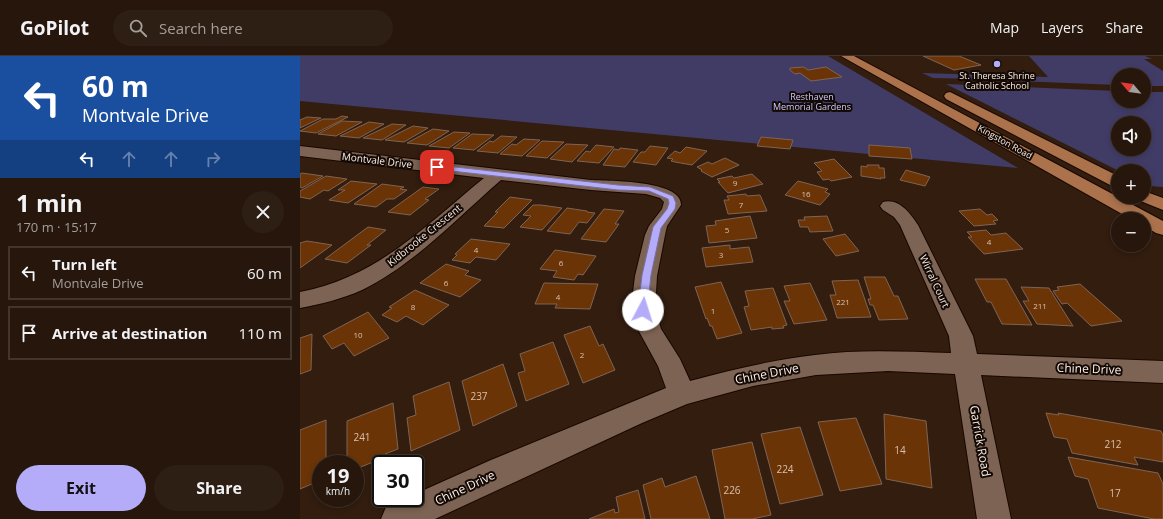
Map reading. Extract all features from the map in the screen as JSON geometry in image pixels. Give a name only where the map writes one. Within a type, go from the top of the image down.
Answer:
[{"type":"main road","name":"Kingston Road","points":[[846,56],[1163,229]]},
{"type":"main road","points":[[872,56],[896,69]]},
{"type":"main road","name":"Kingston Road","points":[[939,90],[1111,178]]},
{"type":"main road","points":[[1151,199],[1163,205]]},
{"type":"street","name":"Montvale Drive","points":[[300,151],[497,175],[618,188],[650,189],[671,197],[673,203],[671,209],[657,227],[646,275],[643,310],[658,346],[670,365],[682,394]]},
{"type":"street","name":"Kidbrooke Crescent","points":[[300,300],[334,292],[360,281],[383,268],[412,247],[497,175]]},
{"type":"street","name":"Wirral Court","points":[[889,206],[900,213],[909,225],[961,336],[965,364]]},
{"type":"street","name":"Chine Drive","points":[[398,519],[434,511],[590,432],[682,394],[734,379],[816,365],[888,361],[1163,372]]},
{"type":"street","name":"Garrick Road","points":[[965,364],[994,519]]},
{"type":"green space","name":"Resthaven Memorial Gardens","points":[[300,56],[828,56],[1018,168],[300,101]]},
{"type":"green space","points":[[1029,56],[1145,56],[1152,59],[1144,59],[1163,71],[1163,86],[1151,86],[1151,68],[1111,68],[1111,85],[1013,81],[994,77],[983,79],[933,78],[922,73],[1048,77]]},
{"type":"green space","points":[[946,84],[1111,91],[1111,108],[1151,108],[1151,92],[1163,92],[1163,187],[1151,186],[1151,164],[1111,164],[1111,167]]},
{"type":"building","points":[[923,56],[959,56],[981,65],[954,70]]},
{"type":"building","points":[[804,67],[808,70],[826,67],[842,77],[811,81],[800,73],[795,74],[790,70],[790,68]]},
{"type":"building","points":[[342,116],[348,117],[316,133],[300,131],[323,119],[336,119]]},
{"type":"building","points":[[307,117],[321,118],[300,128],[300,120]]},
{"type":"building","points":[[342,121],[362,122],[336,136],[318,134]]},
{"type":"building","points":[[369,122],[384,124],[359,138],[340,136]]},
{"type":"building","points":[[392,124],[406,125],[382,140],[363,138]]},
{"type":"building","points":[[413,126],[428,128],[404,142],[385,140]]},
{"type":"building","points":[[433,129],[449,131],[427,145],[407,143]]},
{"type":"building","points":[[454,132],[470,133],[449,148],[429,146]]},
{"type":"building","points":[[472,134],[494,135],[474,150],[453,148]]},
{"type":"building","points":[[501,136],[517,137],[498,153],[477,151],[490,141],[493,142]]},
{"type":"building","points":[[761,137],[793,140],[790,149],[757,146]]},
{"type":"building","points":[[524,139],[540,140],[522,156],[500,154],[512,144],[516,145]]},
{"type":"building","points":[[542,141],[564,142],[547,158],[526,156]]},
{"type":"building","points":[[566,144],[588,145],[572,162],[550,159]]},
{"type":"building","points":[[596,145],[614,147],[599,163],[577,161],[586,151],[590,152]]},
{"type":"building","points":[[869,145],[910,148],[912,159],[869,156]]},
{"type":"building","points":[[650,146],[668,148],[656,165],[633,162],[641,152],[645,152]]},
{"type":"building","points":[[686,147],[707,151],[692,165],[671,161],[673,159],[667,158],[675,151],[680,153]]},
{"type":"building","points":[[620,148],[638,150],[625,167],[603,165],[614,149],[619,150]]},
{"type":"building","points":[[725,158],[739,165],[712,177],[697,167],[708,162],[712,164]]},
{"type":"building","points":[[834,159],[852,177],[831,181],[829,179],[823,180],[817,172],[822,171],[814,163]]},
{"type":"building","points":[[867,165],[879,165],[879,168],[884,168],[885,178],[880,178],[881,179],[861,176],[861,166],[867,167]]},
{"type":"building","points":[[906,170],[930,177],[925,186],[900,180]]},
{"type":"building","points":[[300,174],[323,176],[302,188],[300,187]]},
{"type":"building","points":[[752,174],[763,184],[728,193],[717,179],[732,176],[734,178]]},
{"type":"building","points":[[326,176],[347,179],[328,191],[324,190],[310,199],[300,197],[300,191]]},
{"type":"building","points":[[351,181],[377,184],[348,203],[329,200],[345,190],[338,190]]},
{"type":"building","points":[[798,181],[828,189],[825,192],[830,194],[820,205],[785,195]]},
{"type":"building","points":[[382,184],[404,187],[400,189],[407,190],[394,199],[387,199],[376,207],[354,204]]},
{"type":"building","points":[[423,187],[439,189],[425,199],[429,200],[410,215],[388,212]]},
{"type":"building","points":[[746,194],[747,196],[760,195],[767,211],[728,214],[724,200],[729,200],[727,196]]},
{"type":"building","points":[[510,197],[532,200],[504,228],[484,226],[498,212],[495,212]]},
{"type":"building","points":[[533,205],[562,208],[542,230],[520,227],[531,216],[523,215]]},
{"type":"building","points":[[567,208],[595,213],[587,223],[579,222],[570,234],[547,231]]},
{"type":"building","points":[[604,209],[624,211],[615,224],[619,224],[606,242],[581,239]]},
{"type":"building","points":[[980,209],[987,215],[992,214],[998,220],[993,221],[996,224],[974,226],[959,211]]},
{"type":"building","points":[[750,216],[757,238],[709,243],[706,226],[716,225],[715,221]]},
{"type":"building","points":[[827,216],[833,231],[810,232],[808,227],[800,227],[798,220],[805,220],[804,217]]},
{"type":"building","points":[[368,227],[386,230],[367,245],[371,245],[347,263],[325,259]]},
{"type":"building","points":[[986,230],[991,235],[1006,233],[1023,249],[984,254],[968,237],[972,237],[967,232]]},
{"type":"building","points":[[845,234],[859,251],[836,256],[823,239]]},
{"type":"building","points":[[471,239],[510,244],[496,260],[476,257],[470,263],[452,260],[457,255],[455,254]]},
{"type":"building","points":[[307,241],[332,245],[300,268],[300,243]]},
{"type":"building","points":[[730,245],[730,249],[749,247],[753,262],[706,267],[702,248]]},
{"type":"building","points":[[555,250],[596,256],[583,275],[578,274],[574,280],[553,277],[557,271],[540,269]]},
{"type":"building","points":[[446,264],[469,271],[465,275],[481,280],[460,297],[420,283]]},
{"type":"building","points":[[864,277],[885,277],[894,296],[898,296],[908,319],[879,320],[873,305],[870,305],[868,299],[871,299]]},
{"type":"building","points":[[975,279],[1006,279],[1032,325],[1002,324],[991,302],[987,302]]},
{"type":"building","points":[[858,280],[871,317],[837,318],[830,295],[836,295],[832,281]]},
{"type":"building","points":[[721,282],[742,333],[717,339],[712,326],[710,326],[707,318],[706,319],[695,287]]},
{"type":"building","points":[[544,283],[598,284],[590,309],[555,308],[557,304],[535,304]]},
{"type":"building","points":[[810,283],[827,320],[794,324],[784,301],[790,301],[784,286]]},
{"type":"building","points":[[1080,284],[1122,321],[1091,326],[1067,303],[1062,304],[1053,291],[1059,290],[1057,287]]},
{"type":"building","points":[[1021,287],[1049,288],[1073,326],[1037,324],[1023,301],[1029,301]]},
{"type":"building","points":[[773,288],[787,325],[783,326],[784,328],[772,329],[772,327],[751,330],[744,307],[749,306],[745,291]]},
{"type":"building","points":[[415,290],[449,305],[423,325],[406,316],[397,322],[382,315],[392,308],[389,307]]},
{"type":"building","points":[[368,312],[389,338],[354,356],[344,343],[332,349],[323,336]]},
{"type":"building","points":[[590,326],[599,346],[603,344],[615,370],[583,383],[564,335]]},
{"type":"building","points":[[312,334],[311,370],[300,374],[300,338]]},
{"type":"building","points":[[553,342],[569,384],[526,401],[518,373],[525,371],[520,354]]},
{"type":"building","points":[[503,364],[517,406],[473,426],[462,381]]},
{"type":"building","points":[[449,382],[460,430],[411,451],[407,418],[416,415],[413,396]]},
{"type":"building","points":[[393,403],[398,449],[385,455],[372,455],[372,462],[364,466],[364,455],[347,455],[347,421]]},
{"type":"building","points":[[1046,413],[1059,415],[1058,413],[1161,431],[1163,435],[1163,462],[1134,457],[1138,465],[1072,453],[1067,439],[1054,437]]},
{"type":"building","points":[[884,414],[926,421],[932,488],[886,479]]},
{"type":"building","points":[[856,418],[882,484],[840,491],[818,422]]},
{"type":"building","points":[[326,420],[326,455],[312,455],[312,484],[300,489],[300,430]]},
{"type":"building","points":[[800,427],[823,495],[780,504],[761,434]]},
{"type":"building","points":[[752,442],[771,515],[752,519],[725,519],[712,450]]},
{"type":"building","points":[[1068,457],[1158,473],[1163,484],[1163,519],[1154,519],[1098,508],[1088,479],[1075,476]]},
{"type":"building","points":[[696,476],[710,519],[651,519],[643,485],[662,478],[665,487]]},
{"type":"building","points":[[638,490],[645,519],[589,519],[614,509],[615,513],[619,512],[616,497]]},
{"type":"place","name":"St. Theresa Shrine Catholic School","points":[[997,64]]},
{"type":"route","points":[[437,167],[618,188],[650,189],[671,197],[673,203],[671,209],[657,227],[646,275],[643,310]]}]
